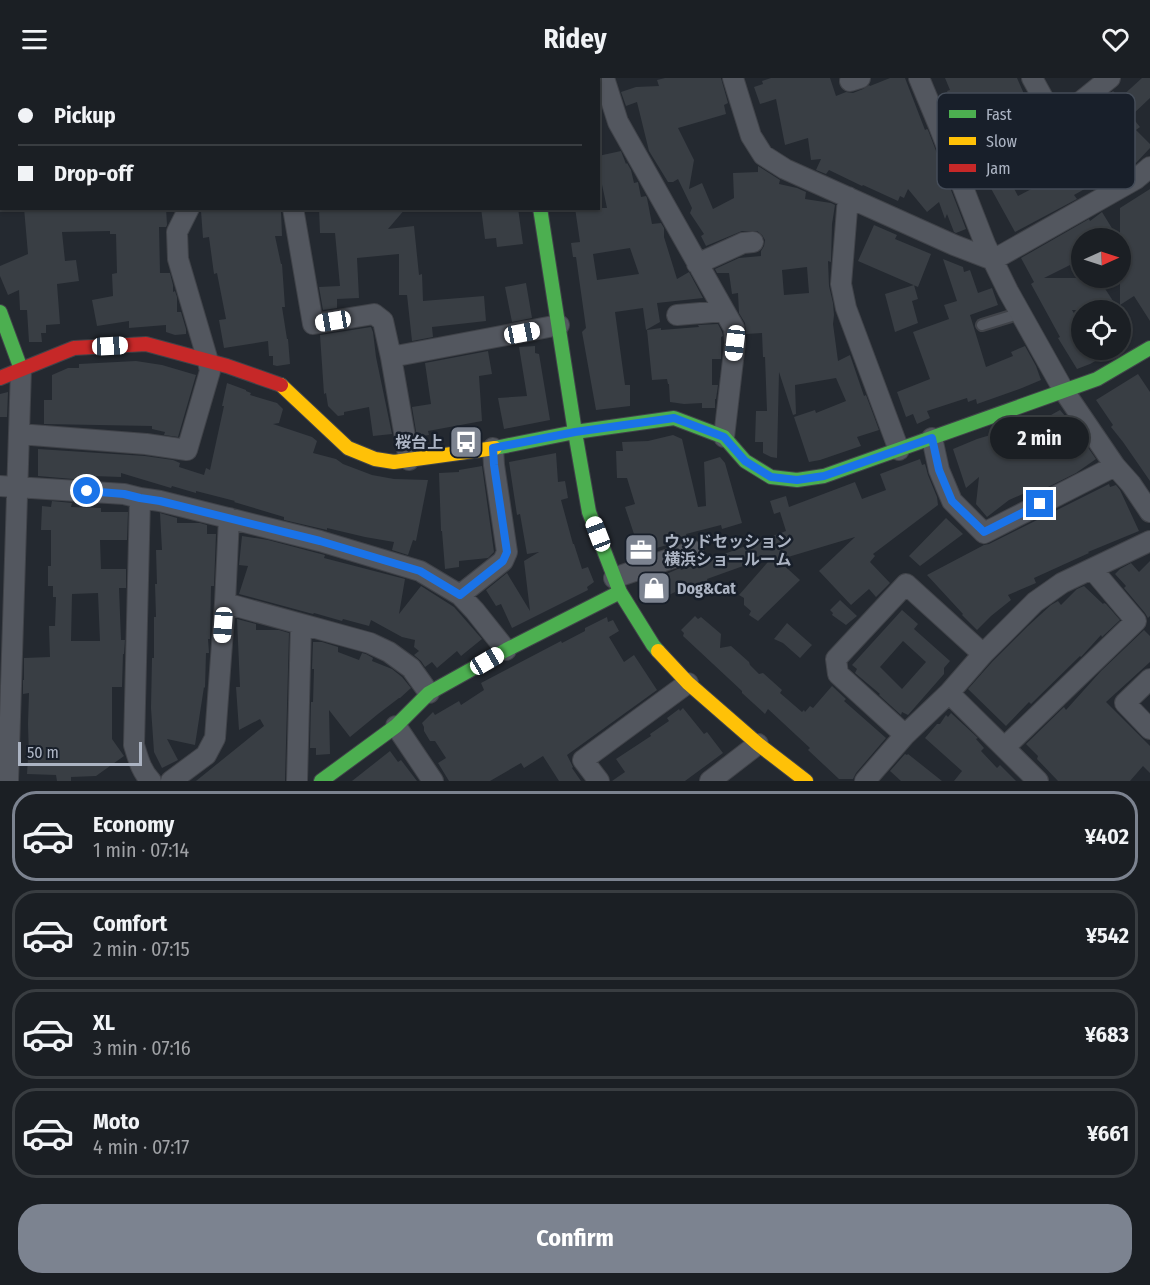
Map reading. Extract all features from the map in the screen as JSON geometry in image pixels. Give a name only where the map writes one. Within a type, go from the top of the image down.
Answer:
[{"type":"street","points":[[604,78],[618,122],[734,328],[735,343],[724,437]]},
{"type":"street","points":[[733,78],[751,136],[764,155],[785,169],[954,245],[993,260]]},
{"type":"street","points":[[919,78],[937,121]]},
{"type":"street","points":[[1032,78],[1040,93]]},
{"type":"street","points":[[1091,93],[1110,78]]},
{"type":"street","points":[[1135,180],[1150,167]]},
{"type":"street","points":[[964,189],[985,244],[1008,291],[1064,391],[1150,512]]},
{"type":"street","points":[[993,260],[1118,189]]},
{"type":"street","points":[[848,197],[841,284],[846,308],[899,450]]},
{"type":"street","points":[[19,434],[146,444],[187,450],[210,371],[178,259],[177,232],[188,210]]},
{"type":"street","points":[[292,210],[313,324],[374,314],[383,321],[409,460]]},
{"type":"street","points":[[540,210],[589,512],[617,585],[653,645],[688,684],[758,744],[806,781]]},
{"type":"street","points":[[698,264],[743,243],[753,242]]},
{"type":"street","points":[[677,315],[724,311]]},
{"type":"street","points":[[0,312],[21,369],[19,434],[9,486],[8,781]]},
{"type":"street","points":[[391,357],[559,325]]},
{"type":"street","points":[[0,378],[74,348],[146,344],[282,385],[348,448],[375,459],[394,462],[409,460],[674,418],[724,437],[745,461],[771,477],[797,480],[824,476],[899,450],[1097,379],[1147,357]]},
{"type":"street","points":[[932,438],[939,470],[952,501],[984,532],[1116,466]]},
{"type":"street","points":[[460,595],[503,561],[507,552],[493,448]]},
{"type":"street","points":[[9,486],[124,494],[160,501],[320,541],[420,571],[460,595],[476,611],[506,650]]},
{"type":"street","points":[[140,498],[134,745],[140,764],[151,781]]},
{"type":"street","points":[[171,781],[206,755],[215,738],[229,518]]},
{"type":"street","points":[[865,781],[905,735],[949,693],[983,654],[1035,602],[1062,583],[1150,541]]},
{"type":"street","points":[[321,781],[396,726],[429,693],[617,585],[693,551]]},
{"type":"street","points":[[1005,747],[1136,621],[1092,569]]},
{"type":"street","points":[[905,735],[838,674],[836,659],[906,584],[983,654]]},
{"type":"street","points":[[225,603],[370,643],[389,652],[411,668],[429,693]]},
{"type":"street","points":[[297,781],[302,624]]},
{"type":"street","points":[[1150,679],[1125,703],[1150,729]]},
{"type":"street","points":[[599,781],[583,760],[688,684]]},
{"type":"street","points":[[949,693],[1038,781]]},
{"type":"street","points":[[396,726],[433,781]]},
{"type":"street","points":[[710,781],[758,744]]},
{"type":"lane","points":[[982,325],[1021,313]]},
{"type":"building","points":[[721,78],[728,103],[724,105],[726,114],[678,128],[694,160],[689,189],[702,183],[713,209],[734,198],[733,173],[758,172],[758,166],[780,180],[779,184],[806,192],[805,199],[835,205],[831,262],[828,261],[838,361],[850,355],[879,430],[857,437],[861,446],[809,462],[794,417],[815,410],[816,413],[846,401],[836,378],[795,385],[796,414],[793,415],[779,372],[777,458],[763,453],[763,442],[755,442],[756,411],[767,411],[762,333],[746,334],[745,323],[739,313],[738,293],[732,294],[729,273],[717,273],[715,269],[739,258],[761,256],[765,240],[757,231],[742,231],[706,246],[701,236],[704,234],[690,213],[692,208],[678,179],[668,182],[649,151],[637,102],[626,106],[621,92],[636,87],[659,86],[657,80]],"holes":[[[807,267],[809,293],[784,295],[782,270]]]},
{"type":"building","points":[[771,78],[830,78],[836,96],[846,92],[853,93],[890,78],[905,78],[925,130],[928,130],[937,153],[937,189],[951,189],[966,229],[954,232],[947,214],[945,219],[939,202],[927,212],[908,189],[904,198],[900,196],[898,201],[829,170],[826,174],[816,170],[821,159],[811,160],[808,138],[785,145],[776,99],[760,104],[754,87],[763,84],[762,81]]},
{"type":"building","points":[[945,78],[1017,78],[1024,93],[948,93],[947,91],[950,90]]},
{"type":"building","points":[[1142,78],[1150,78],[1150,98],[1135,112],[1135,93],[1126,93]]},
{"type":"building","points":[[1135,121],[1140,127],[1136,130],[1150,144],[1150,148],[1136,163]]},
{"type":"building","points":[[621,151],[631,170],[634,183],[638,182],[641,197],[646,196],[647,198],[652,224],[661,223],[664,228],[664,237],[677,279],[689,272],[703,298],[657,303],[660,322],[646,330],[643,308],[615,312],[625,385],[630,385],[630,406],[596,410],[582,332],[586,328],[576,257],[573,257],[571,243],[580,242],[575,210],[607,208],[600,175],[600,156]],"holes":[[[630,248],[639,274],[597,280],[593,254]]]},
{"type":"building","points":[[991,189],[1014,189],[1018,196],[1031,189],[1085,189],[1074,195],[1077,199],[1015,232]]},
{"type":"building","points":[[1150,189],[1150,321],[1134,296],[1128,300],[1120,300],[1120,288],[1131,288],[1131,228],[1120,228],[1120,208]]},
{"type":"building","points":[[24,210],[166,210],[167,225],[159,227],[160,273],[170,273],[173,292],[175,291],[177,297],[177,312],[181,312],[186,334],[175,335],[166,332],[166,325],[129,328],[129,321],[97,326],[92,300],[113,296],[112,274],[117,273],[116,234],[110,234],[110,231],[62,232],[65,261],[76,260],[79,281],[57,284],[60,324],[46,325],[46,333],[41,333],[42,342],[29,342],[27,310],[20,310],[19,290],[8,295],[0,276],[0,266],[28,254]]},
{"type":"building","points":[[319,210],[404,210],[388,229],[414,226],[419,275],[422,274],[423,301],[484,296],[486,321],[432,327],[433,337],[412,341],[407,295],[399,295],[399,254],[357,258],[359,298],[337,299],[337,308],[323,310],[319,287],[340,286],[335,233],[320,233]]},
{"type":"building","points":[[481,210],[518,210],[523,244],[497,247],[496,238],[485,239]]},
{"type":"building","points":[[201,211],[281,211],[282,236],[275,236],[282,264],[285,307],[282,307],[290,364],[273,365],[273,356],[269,356],[268,341],[224,348],[219,320],[226,319],[217,273],[214,274],[209,237],[203,238]]},
{"type":"building","points":[[1102,212],[1112,228],[1073,228],[1089,219],[1090,221]]},
{"type":"building","points":[[874,225],[897,235],[895,239],[931,254],[918,287],[858,261]]},
{"type":"building","points":[[1071,229],[1071,264],[1044,278],[1071,278],[1071,288],[1105,288],[1112,300],[1071,300],[1071,359],[1031,284],[1034,282],[1021,258]]},
{"type":"building","points":[[943,259],[963,267],[964,272],[970,270],[978,293],[992,288],[998,305],[970,315],[986,367],[1013,356],[1011,352],[1025,346],[1041,380],[977,404],[976,399],[968,402],[967,398],[927,411],[930,418],[917,424],[913,414],[906,417],[897,392],[930,379],[913,332],[949,319],[944,305],[957,301]]},
{"type":"building","points":[[526,283],[532,318],[512,322],[505,287]]},
{"type":"building","points":[[914,285],[918,299],[912,301],[918,323],[895,332],[885,294]]},
{"type":"building","points":[[718,324],[723,336],[721,337],[721,359],[712,359],[712,385],[718,385],[715,408],[702,408],[702,403],[670,402],[667,379],[652,380],[647,330]]},
{"type":"building","points":[[371,327],[392,434],[373,436],[369,407],[344,412],[344,415],[338,416],[328,406],[326,393],[324,394],[320,335]]},
{"type":"building","points":[[535,346],[535,353],[539,354],[550,420],[504,429],[498,398],[527,396],[519,347]]},
{"type":"building","points":[[488,351],[492,374],[479,376],[482,421],[428,431],[429,435],[417,437],[412,407],[431,404],[425,363]]},
{"type":"building","points":[[1071,360],[1097,360],[1090,364],[1077,369]]},
{"type":"building","points":[[136,361],[162,365],[196,375],[178,437],[164,435],[165,432],[152,429],[152,426],[44,424],[44,400],[52,400],[52,375],[68,368],[79,368],[79,364]]},
{"type":"building","points":[[1138,374],[1150,392],[1150,481],[1111,427],[1113,425],[1096,400]]},
{"type":"building","points":[[227,383],[246,390],[251,393],[250,395],[277,403],[283,409],[279,423],[273,424],[312,437],[317,441],[313,453],[336,459],[372,475],[394,479],[428,480],[416,541],[413,540],[408,555],[392,550],[394,542],[284,520],[284,517],[235,501],[172,486],[171,488],[121,473],[121,477],[93,476],[93,478],[73,479],[38,476],[38,449],[173,460],[180,463],[179,467],[204,475],[206,468],[210,470]]},
{"type":"building","points":[[8,392],[7,417],[0,417],[0,394]]},
{"type":"building","points":[[1060,410],[1096,459],[1076,473],[1036,493],[1034,489],[1009,500],[987,517],[976,504],[979,477],[966,488],[953,449]]},
{"type":"building","points":[[673,435],[682,439],[698,507],[706,506],[704,462],[720,457],[725,463],[742,523],[722,529],[721,525],[686,534],[688,539],[653,549],[654,552],[635,558],[628,536],[634,534],[625,507],[635,504],[627,478],[617,478],[616,451],[623,451],[622,442],[648,441]]},
{"type":"building","points":[[556,453],[558,482],[565,481],[568,498],[561,500],[573,544],[582,569],[588,567],[594,582],[587,587],[588,590],[512,628],[501,604],[496,606],[486,590],[507,573],[530,611],[524,561],[539,552],[527,554],[520,514],[517,515],[509,462]]},
{"type":"building","points":[[920,459],[922,465],[925,464],[938,505],[873,554],[875,556],[870,562],[890,583],[876,597],[869,589],[851,605],[819,571],[855,537],[778,560],[800,580],[758,621],[749,615],[751,611],[744,605],[744,598],[739,595],[774,555],[707,579],[709,584],[693,590],[692,587],[676,595],[675,592],[653,603],[642,584],[662,574],[662,576],[680,568],[681,570],[786,531],[780,512],[774,514],[770,501],[786,496],[789,507],[855,482],[862,499],[886,490],[880,474]]},
{"type":"building","points":[[482,466],[494,552],[488,558],[459,561],[459,567],[445,569],[439,473],[459,472],[459,470]]},
{"type":"building","points":[[1109,484],[1110,487],[1116,485],[1120,490],[1139,531],[1034,578],[1036,583],[1008,595],[1011,600],[977,630],[927,575],[984,545]]},
{"type":"building","points":[[52,501],[72,503],[71,507],[101,508],[101,512],[128,512],[127,540],[100,540],[101,569],[126,569],[126,588],[119,588],[121,640],[125,640],[122,687],[112,687],[112,739],[124,756],[96,776],[71,777],[71,781],[57,781],[56,775],[27,774],[29,693],[23,694],[24,658],[50,657],[49,626],[55,626],[56,597],[53,597],[53,586],[48,586],[48,566],[51,566],[51,530],[41,530],[42,506],[51,507]],"holes":[[[98,593],[100,641],[71,641],[72,594]]]},
{"type":"building","points":[[160,513],[177,518],[177,523],[207,525],[207,534],[216,534],[214,586],[211,586],[209,653],[206,653],[205,688],[195,745],[167,739],[178,760],[162,768],[154,752],[151,708],[154,617],[156,617],[156,550],[162,550]]},
{"type":"building","points":[[946,518],[963,534],[920,566],[909,556]]},
{"type":"building","points":[[242,536],[268,540],[325,555],[324,558],[405,579],[399,614],[421,586],[454,607],[482,639],[461,656],[457,651],[437,668],[432,662],[425,667],[414,655],[419,651],[414,647],[415,640],[402,637],[371,620],[369,626],[343,619],[342,621],[239,594],[248,566],[239,565]]},
{"type":"building","points":[[1150,561],[1150,616],[1148,618],[1115,574],[1131,563],[1139,572]]},
{"type":"building","points":[[1084,586],[1103,604],[1106,604],[1120,620],[1102,637],[1101,635],[1081,657],[1031,704],[1029,702],[1006,726],[968,689],[992,662],[1051,605],[1058,601],[1061,605],[1077,589]]},
{"type":"building","points":[[840,600],[857,616],[846,625],[832,615],[830,610]]},
{"type":"building","points":[[902,610],[918,624],[914,629],[950,661],[944,668],[944,674],[908,715],[902,712],[901,715],[855,673],[857,669],[852,665]],"holes":[[[903,641],[926,662],[902,689],[880,667]]]},
{"type":"building","points":[[695,616],[698,619],[701,617],[721,634],[720,648],[731,646],[759,674],[763,673],[782,690],[780,693],[802,712],[810,706],[813,708],[832,686],[846,699],[844,701],[886,738],[853,779],[839,779],[768,709],[765,714],[683,636],[684,633],[681,630]]},
{"type":"building","points":[[607,617],[608,622],[613,620],[619,631],[609,637],[624,662],[634,655],[657,690],[567,755],[581,781],[559,781],[543,756],[524,768],[521,763],[490,781],[449,781],[438,763],[446,758],[435,741],[430,741],[422,723],[433,712],[435,715],[459,701],[461,705],[484,690],[481,683],[585,631],[585,628]]},
{"type":"building","points":[[237,619],[256,624],[256,630],[279,630],[289,633],[285,781],[196,781],[264,726],[260,719],[239,730],[236,687],[240,687]]},
{"type":"building","points":[[787,623],[812,645],[800,658],[783,643],[774,639]]},
{"type":"building","points":[[1144,630],[1150,636],[1150,662],[1106,702],[1150,746],[1150,773],[1143,766],[1130,781],[1058,781],[1026,744],[1064,707],[1066,710],[1101,671]]},
{"type":"building","points":[[313,642],[338,647],[338,652],[359,660],[362,653],[366,654],[373,658],[372,661],[392,669],[411,688],[350,737],[329,710],[330,754],[316,755],[316,748],[310,748]]},
{"type":"building","points":[[683,708],[704,734],[707,732],[723,753],[685,781],[612,781],[625,772],[616,759],[651,736],[650,734],[669,721],[667,718]]},
{"type":"building","points":[[951,713],[978,738],[976,739],[984,748],[981,751],[997,768],[1000,765],[1016,781],[954,781],[962,771],[925,738],[946,715],[948,717]]},
{"type":"building","points":[[390,751],[398,762],[401,760],[417,781],[352,781]]},
{"type":"building","points":[[905,754],[942,781],[901,781],[890,771]]},
{"type":"traffic: fast","points":[[540,210],[589,512],[620,592],[658,651]]},
{"type":"traffic: fast","points":[[0,312],[21,369]]},
{"type":"traffic: fast","points":[[495,448],[575,432],[674,418],[724,437],[745,461],[771,477],[797,480],[824,476],[1097,379],[1150,348]]},
{"type":"traffic: fast","points":[[321,781],[396,726],[429,693],[506,650],[620,592]]},
{"type":"traffic: slow","points":[[281,385],[348,448],[375,459],[394,462],[495,448]]},
{"type":"traffic: slow","points":[[658,651],[688,683],[758,744],[806,781]]},
{"type":"traffic: jam","points":[[0,378],[74,348],[146,344],[227,366],[281,385]]},
{"type":"place","name":"桜台上","points":[[466,442]]},
{"type":"place","name":"ウッドセッション 横浜ショールーム","points":[[641,550]]},
{"type":"place","name":"Dog&Cat","points":[[654,588]]},
{"type":"route","points":[[87,491],[124,494],[160,501],[320,541],[420,571],[460,595],[503,561],[507,552],[493,448],[575,432],[674,418],[724,437],[745,461],[771,477],[797,480],[824,476],[932,438],[939,470],[952,501],[984,532],[1040,504]]}]
